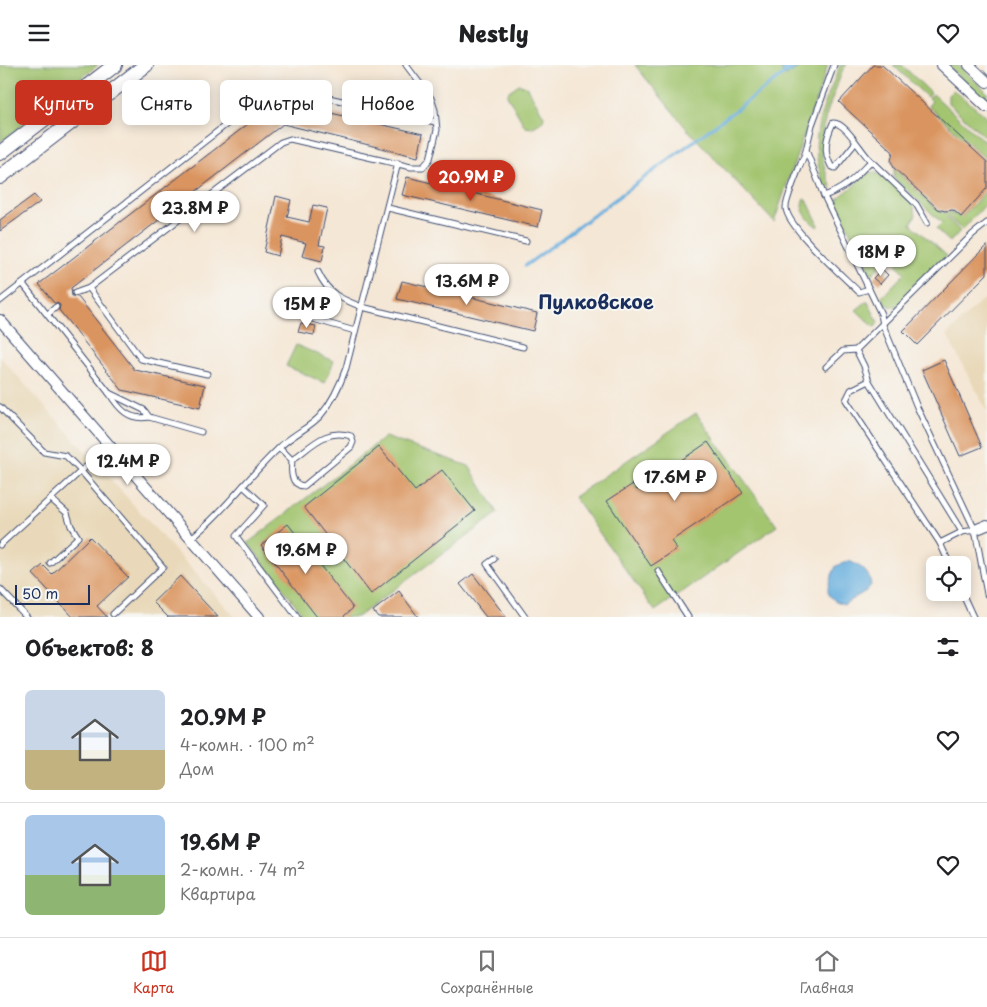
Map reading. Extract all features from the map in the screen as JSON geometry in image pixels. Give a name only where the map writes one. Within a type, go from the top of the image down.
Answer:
[{"type":"main road","points":[[0,153],[114,65]]},
{"type":"main road","points":[[0,177],[146,65]]},
{"type":"street","points":[[942,65],[987,107]]},
{"type":"street","points":[[969,65],[987,82]]},
{"type":"street","points":[[1,324],[259,617]]},
{"type":"street","points":[[975,530],[987,525]]},
{"type":"lane","points":[[75,293],[89,288],[281,142],[290,139],[411,167],[423,167],[430,159],[437,130],[435,110],[431,98],[406,65]]},
{"type":"lane","points":[[834,65],[785,207],[788,217],[808,241],[859,292],[869,289]]},
{"type":"lane","points":[[0,301],[259,99],[274,90],[289,89],[435,122]]},
{"type":"lane","points":[[856,142],[835,168],[831,166],[827,159],[826,138],[833,123],[838,123],[856,142],[871,161],[916,204],[927,223]]},
{"type":"lane","points":[[806,150],[824,196],[881,314],[883,325],[917,407],[975,530],[987,594]]},
{"type":"lane","points":[[824,196],[839,191],[848,185],[871,161]]},
{"type":"lane","points":[[190,538],[209,523],[278,449],[321,416],[334,397],[343,376],[356,331],[398,163]]},
{"type":"lane","points":[[388,208],[526,241]]},
{"type":"lane","points":[[826,367],[843,351],[856,350],[987,223]]},
{"type":"lane","points":[[318,272],[323,283],[332,293],[343,300],[362,307],[523,347]]},
{"type":"lane","points":[[23,284],[109,393],[118,408],[140,419],[149,417],[201,432]]},
{"type":"lane","points":[[89,288],[141,359],[207,374]]},
{"type":"lane","points":[[48,314],[56,307]]},
{"type":"lane","points":[[313,319],[356,331]]},
{"type":"lane","points":[[856,350],[869,381],[962,532]]},
{"type":"lane","points":[[869,381],[851,390],[846,401],[940,543],[946,556]]},
{"type":"lane","points":[[109,393],[144,410],[149,417]]},
{"type":"lane","points":[[0,407],[44,451],[66,456],[164,567],[113,614]]},
{"type":"lane","points":[[278,449],[283,451],[292,461],[291,472],[294,481],[299,486],[304,486],[351,447],[353,442],[351,436],[332,433],[325,436],[292,461]]},
{"type":"lane","points":[[0,545],[110,447]]},
{"type":"lane","points":[[242,486],[264,505],[236,536],[297,617]]},
{"type":"lane","points":[[50,563],[78,537],[71,526],[67,513],[51,499]]},
{"type":"lane","points":[[940,543],[962,532],[975,530]]},
{"type":"lane","points":[[494,559],[487,564],[525,617]]},
{"type":"lane","points":[[658,571],[688,617]]},
{"type":"lane","points":[[0,589],[27,617]]},
{"type":"lane","points":[[966,601],[973,617]]},
{"type":"shaded area","points":[[987,298],[987,412],[947,335],[981,301]]},
{"type":"shaded area","points":[[0,357],[235,617],[0,617]]},
{"type":"green space","points":[[0,65],[98,65],[79,80],[15,80],[15,125],[22,125],[1,142]]},
{"type":"green space","points":[[635,65],[828,65],[774,222],[686,128]]},
{"type":"green space","points":[[840,65],[847,65],[843,69],[827,114],[823,127],[822,141],[822,155],[832,188],[824,185],[819,168],[817,137],[823,110]]},
{"type":"green space","points":[[893,65],[902,65],[931,93],[927,97]]},
{"type":"green space","points":[[947,65],[958,65],[987,92],[987,103]]},
{"type":"green space","points":[[519,84],[526,86],[544,116],[543,121],[532,128],[525,127],[507,95],[509,91]]},
{"type":"green space","points":[[953,90],[987,117],[987,139],[948,103],[948,95]]},
{"type":"green space","points":[[933,94],[987,144],[987,160],[928,106],[932,101],[929,98]]},
{"type":"green space","points":[[894,169],[936,209],[944,213],[953,212],[947,218],[960,231],[950,242],[936,229],[942,223],[894,178]]},
{"type":"green space","points":[[872,172],[882,175],[913,204],[916,215],[911,224],[947,256],[897,306],[893,307],[885,304],[882,297],[905,273],[889,257],[871,275],[837,205],[838,198],[865,175]]},
{"type":"green space","points":[[987,190],[987,203],[962,230],[949,218],[954,213],[961,218]]},
{"type":"green space","points":[[804,198],[807,200],[819,225],[818,227],[811,222],[803,211]]},
{"type":"green space","points":[[868,302],[878,322],[874,327],[856,310]]},
{"type":"green space","points":[[296,345],[334,361],[325,383],[286,366]]},
{"type":"green space","points":[[696,413],[777,526],[655,611],[574,497]]},
{"type":"green space","points":[[385,437],[469,466],[498,513],[357,617],[305,617],[248,543]]},
{"type":"water","points":[[783,65],[802,65],[786,76],[783,75],[781,69]]},
{"type":"water","points":[[849,561],[864,570],[869,576],[871,585],[866,591],[844,604],[831,597],[828,589],[836,566]]},
{"type":"building","points":[[873,65],[882,65],[987,162],[987,188],[961,217],[953,210],[945,211],[938,209],[894,168],[891,161],[893,152],[839,102]]},
{"type":"building","points":[[332,113],[342,116],[342,125],[383,125],[423,134],[418,157],[287,125],[332,125]]},
{"type":"building","points":[[247,125],[282,125],[71,288],[72,296],[78,297],[135,370],[205,385],[200,408],[122,390],[59,310],[60,305],[54,303],[39,284]]},
{"type":"building","points":[[407,177],[542,210],[538,227],[402,195]]},
{"type":"building","points":[[34,195],[40,202],[0,231],[0,220]]},
{"type":"building","points":[[276,196],[291,200],[287,217],[309,222],[313,205],[327,208],[319,245],[325,246],[322,261],[302,256],[306,243],[282,237],[278,256],[264,252]]},
{"type":"building","points":[[987,245],[987,274],[917,345],[903,331]]},
{"type":"building","points":[[882,269],[888,275],[880,284],[873,278]]},
{"type":"building","points":[[402,281],[537,313],[533,331],[397,299]]},
{"type":"building","points":[[301,323],[316,326],[314,335],[298,332]]},
{"type":"building","points":[[944,360],[982,447],[960,456],[922,370]]},
{"type":"building","points":[[708,442],[743,493],[671,541],[677,549],[651,566],[607,501],[633,484],[637,490]]},
{"type":"building","points":[[379,447],[415,491],[442,470],[475,511],[371,594],[304,507]]},
{"type":"building","points":[[288,524],[353,608],[343,617],[317,617],[261,545]]},
{"type":"building","points":[[90,537],[128,577],[97,606],[107,617],[73,617],[33,574],[43,565],[52,574]]},
{"type":"building","points":[[473,574],[506,617],[486,617],[460,584]]},
{"type":"building","points":[[180,576],[218,617],[168,617],[153,602]]},
{"type":"building","points":[[399,591],[418,617],[378,617],[373,611]]},
{"type":"waterway","points":[[525,266],[783,75]]},
{"type":"district","name":"Пулковское","points":[[596,302]]}]
